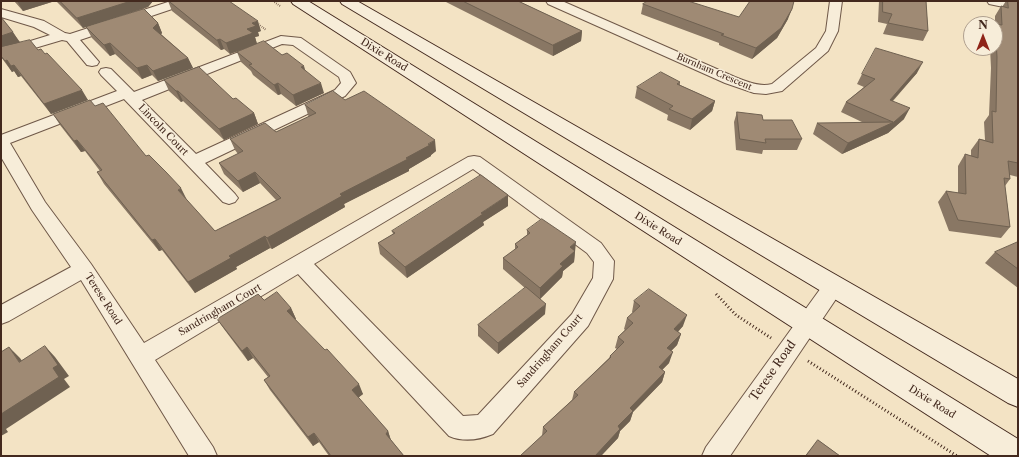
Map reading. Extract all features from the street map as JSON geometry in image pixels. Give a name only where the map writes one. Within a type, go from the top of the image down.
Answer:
[{"type":"main road","name":"Dixie Road","points":[[298,1],[1018,456]]},
{"type":"main road","points":[[347,1],[1018,394]]},
{"type":"street","points":[[1,54],[66,37],[183,1]]},
{"type":"street","name":"Burnham Crescent","points":[[552,1],[730,80],[754,89],[766,90],[777,88],[821,51],[832,31],[836,1]]},
{"type":"street","points":[[993,1],[1018,6]]},
{"type":"street","points":[[1,13],[39,24],[66,37],[92,62]]},
{"type":"street","name":"Lincoln Court","points":[[1,141],[281,40],[296,41],[345,75],[349,83],[340,93],[194,162]]},
{"type":"street","name":"Lincoln Court","points":[[106,72],[229,198]]},
{"type":"street","name":"Terese Road","points":[[1,141],[38,206],[84,269],[204,456]]},
{"type":"street","name":"Sandringham Court","points":[[140,357],[300,263],[474,161],[594,248],[604,261],[603,280],[580,320],[484,426],[458,428],[300,263]]},
{"type":"street","points":[[1,315],[84,269]]},
{"type":"street","name":"Terese Road","points":[[715,456],[833,287]]},
{"type":"path","points":[[256,22],[281,40]]},
{"type":"building","points":[[60,1],[131,1],[77,18]]},
{"type":"building","points":[[169,1],[229,1],[258,21],[252,23],[256,26],[247,29],[253,33],[226,43],[220,39],[217,40]]},
{"type":"building","points":[[463,1],[518,1],[582,31],[553,45]]},
{"type":"building","points":[[648,1],[688,1],[739,17],[750,1],[794,1],[792,9],[781,28],[756,48],[721,35],[724,34],[643,4]]},
{"type":"building","points":[[883,1],[926,1],[928,31],[888,23],[892,14],[883,12]]},
{"type":"building","points":[[1008,1],[1018,1],[1018,163],[1008,161],[1010,179],[1004,178],[1010,227],[958,220],[946,191],[966,194],[965,154],[978,158],[979,139],[993,143],[992,111],[996,112],[997,56],[1003,56],[1003,16],[1002,16],[1001,6],[1008,8]]},
{"type":"building","points":[[144,9],[158,23],[153,28],[188,58],[153,71],[147,65],[137,68],[110,43],[104,45],[86,27]]},
{"type":"building","points":[[1,17],[13,32],[1,36]]},
{"type":"building","points":[[30,40],[38,50],[41,49],[45,54],[47,53],[82,90],[44,104],[14,65],[11,66],[7,60],[5,61],[1,56],[1,47]]},
{"type":"building","points":[[264,41],[282,55],[287,53],[304,66],[301,67],[321,83],[293,95],[278,83],[274,85],[249,65],[252,64],[237,52]]},
{"type":"building","points":[[876,48],[923,62],[890,100],[910,108],[894,122],[848,143],[817,123],[893,122],[846,102],[875,79],[862,74]]},
{"type":"building","points":[[199,67],[233,99],[236,98],[254,113],[219,129],[164,80]]},
{"type":"building","points":[[661,72],[680,82],[677,84],[715,101],[692,119],[669,109],[673,106],[637,87]]},
{"type":"building","points":[[333,91],[345,100],[364,91],[435,140],[428,144],[430,145],[406,158],[408,159],[340,194],[342,196],[267,238],[265,236],[229,256],[231,258],[188,282],[155,239],[152,240],[97,172],[102,170],[77,140],[74,141],[53,114],[90,100],[95,106],[103,103],[146,156],[149,155],[181,188],[178,190],[215,231],[281,198],[255,172],[238,181],[219,163],[243,151],[230,139],[265,123],[276,132],[316,113],[305,105]]},
{"type":"building","points":[[737,112],[762,115],[763,120],[792,120],[802,139],[765,139],[766,143],[740,139]]},
{"type":"building","points":[[481,175],[508,195],[481,213],[483,214],[405,267],[378,243],[395,233],[392,231]]},
{"type":"building","points":[[542,219],[576,242],[570,247],[575,251],[560,264],[563,266],[540,288],[503,258],[518,247],[515,244],[530,233],[527,230]]},
{"type":"building","points":[[1018,242],[1018,269],[995,252]]},
{"type":"building","points":[[526,287],[546,304],[498,343],[478,325]]},
{"type":"building","points":[[649,289],[687,315],[674,329],[681,334],[667,348],[673,352],[659,367],[665,372],[630,408],[633,411],[618,426],[620,429],[595,456],[520,456],[547,431],[543,427],[578,395],[574,392],[611,357],[610,356],[624,342],[618,337],[633,323],[627,318],[640,306],[634,301]]},
{"type":"building","points":[[277,292],[291,308],[287,311],[325,350],[327,349],[359,384],[352,390],[388,431],[386,434],[404,456],[331,456],[314,433],[308,437],[264,380],[270,376],[247,347],[242,351],[217,319],[258,294],[264,300]]},
{"type":"building","points":[[45,346],[58,365],[53,368],[59,377],[1,414],[1,352],[9,347],[19,362]]},
{"type":"building","points":[[818,440],[840,456],[806,456]]}]
